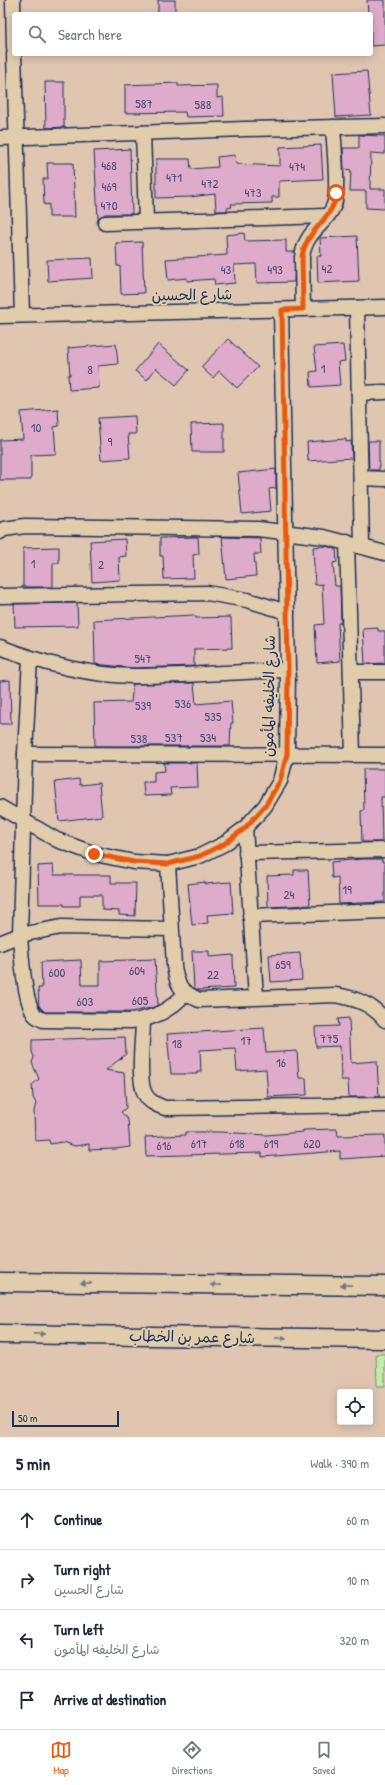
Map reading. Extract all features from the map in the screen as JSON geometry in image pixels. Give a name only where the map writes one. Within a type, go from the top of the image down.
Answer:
[{"type":"street","points":[[13,0],[13,12]]},
{"type":"street","points":[[14,56],[22,315]]},
{"type":"street","points":[[0,138],[385,126]]},
{"type":"street","points":[[303,309],[303,249],[311,234],[334,205],[336,193],[333,128]]},
{"type":"street","points":[[143,133],[146,221]]},
{"type":"street","points":[[105,223],[326,216]]},
{"type":"street","name":"شارع الحسين","points":[[0,316],[385,307]]},
{"type":"street","points":[[357,308],[362,546]]},
{"type":"street","name":"شارع الخليفه المأمون","points":[[0,808],[24,820],[57,840],[94,854],[134,862],[168,864],[200,856],[224,844],[245,828],[265,806],[280,781],[287,754],[288,670],[282,310]]},
{"type":"street","points":[[359,393],[385,392]]},
{"type":"street","points":[[361,478],[385,478]]},
{"type":"street","points":[[0,532],[4,529],[25,526],[230,528],[285,531],[347,542],[385,553]]},
{"type":"street","points":[[347,542],[353,755]]},
{"type":"street","points":[[0,596],[207,593],[248,600],[287,612]]},
{"type":"street","points":[[0,647],[30,658],[84,670],[132,676],[288,670]]},
{"type":"street","points":[[30,658],[25,754],[20,935],[25,983],[31,1007],[35,1015],[43,1020],[143,1020],[159,1015],[169,1009],[185,994]]},
{"type":"street","points":[[350,672],[385,672]]},
{"type":"street","points":[[25,754],[385,755]]},
{"type":"street","points":[[245,828],[256,997]]},
{"type":"street","points":[[246,853],[385,850]]},
{"type":"street","points":[[168,864],[176,981],[185,994],[199,1000],[335,995],[362,1001],[373,1008],[385,1020]]},
{"type":"street","points":[[250,916],[385,911]]},
{"type":"street","points":[[0,943],[20,935],[61,927],[172,929]]},
{"type":"street","points":[[143,1020],[141,1084],[145,1095],[153,1104],[164,1108],[385,1106]]},
{"type":"street","points":[[0,1282],[385,1286]]},
{"type":"street","name":"شارع عمر بن الخطاب","points":[[0,1334],[385,1339]]},
{"type":"green space","points":[[376,1354],[385,1354],[385,1386],[377,1386]]},
{"type":"building","points":[[158,0],[175,0],[175,12],[158,12]]},
{"type":"building","points":[[367,0],[385,0],[385,45],[373,46],[373,12],[368,12]]},
{"type":"building","points":[[367,71],[371,115],[336,117],[333,73]]},
{"type":"building","points":[[45,82],[64,82],[64,127],[46,128]]},
{"type":"building","points":[[178,83],[178,86],[217,85],[217,98],[223,97],[224,116],[186,117],[185,112],[125,113],[125,85]]},
{"type":"building","points":[[359,135],[385,136],[385,154],[371,153],[370,189],[385,189],[385,209],[366,208],[366,191],[350,191],[351,170],[344,169],[343,148],[359,148]]},
{"type":"building","points":[[321,145],[323,179],[279,181],[279,197],[272,197],[272,203],[231,204],[232,207],[227,208],[227,211],[216,211],[215,194],[190,197],[156,198],[156,159],[190,159],[191,169],[218,167],[217,157],[235,155],[236,164],[280,166],[280,147]]},
{"type":"building","points":[[130,149],[132,214],[105,214],[98,218],[94,151]]},
{"type":"building","points":[[47,163],[73,163],[75,217],[49,217],[49,204],[44,205],[43,179],[48,179]]},
{"type":"building","points":[[244,233],[245,241],[286,240],[286,252],[295,252],[294,282],[257,283],[256,264],[234,265],[235,283],[215,285],[214,279],[187,281],[187,278],[168,280],[166,259],[227,255],[226,235]]},
{"type":"building","points":[[357,236],[359,281],[318,283],[317,256],[321,256],[320,238]]},
{"type":"building","points":[[142,242],[144,293],[121,294],[120,266],[117,266],[116,243]]},
{"type":"building","points":[[92,258],[93,278],[48,281],[47,260]]},
{"type":"building","points":[[228,339],[258,367],[237,388],[219,371],[213,378],[201,367]]},
{"type":"building","points":[[116,344],[118,364],[98,366],[99,388],[69,390],[68,375],[70,375],[68,348]]},
{"type":"building","points":[[158,344],[189,370],[176,385],[156,368],[147,380],[135,371]]},
{"type":"building","points":[[343,345],[345,361],[338,362],[340,385],[311,387],[310,372],[317,371],[314,347]]},
{"type":"building","points":[[58,409],[59,426],[54,427],[56,454],[31,455],[31,480],[0,480],[0,440],[23,439],[21,412]]},
{"type":"building","points":[[135,416],[136,434],[128,434],[130,458],[101,460],[98,418]]},
{"type":"building","points":[[224,423],[224,452],[192,452],[191,424]]},
{"type":"building","points":[[346,439],[346,442],[351,441],[352,458],[308,461],[307,442]]},
{"type":"building","points":[[368,441],[379,441],[379,470],[369,470]]},
{"type":"building","points":[[276,469],[276,488],[269,489],[271,511],[242,514],[238,473]]},
{"type":"building","points":[[198,537],[199,554],[193,555],[194,578],[164,579],[163,556],[160,556],[160,538]]},
{"type":"building","points":[[222,537],[260,538],[261,554],[254,554],[256,576],[226,579]]},
{"type":"building","points":[[125,539],[126,556],[119,557],[120,580],[92,582],[90,541]]},
{"type":"building","points":[[326,546],[336,549],[337,562],[333,563],[335,586],[340,586],[341,623],[338,623],[340,661],[317,663],[315,625],[324,624],[322,584],[315,585],[313,547]]},
{"type":"building","points":[[59,547],[59,563],[53,563],[53,587],[23,587],[23,548]]},
{"type":"building","points":[[77,603],[78,626],[15,627],[14,604]]},
{"type":"building","points":[[194,615],[196,618],[231,617],[232,648],[194,649],[194,666],[133,668],[95,664],[94,620]]},
{"type":"building","points":[[378,628],[378,631],[385,631],[385,663],[365,664],[363,629]]},
{"type":"building","points":[[10,680],[11,724],[0,724],[0,681]]},
{"type":"building","points":[[194,683],[196,704],[231,701],[233,723],[231,723],[230,746],[95,746],[94,703],[131,702],[133,684]]},
{"type":"building","points":[[164,763],[197,763],[198,787],[170,788],[171,795],[144,796],[143,782],[154,782],[154,772],[165,771]]},
{"type":"building","points":[[363,769],[385,769],[385,797],[381,797],[382,842],[362,842],[361,811],[364,810]]},
{"type":"building","points":[[79,779],[80,785],[99,783],[102,816],[59,821],[55,782]]},
{"type":"building","points":[[382,859],[382,862],[385,862],[385,902],[339,904],[338,877],[332,878],[331,862]]},
{"type":"building","points":[[53,865],[54,875],[111,875],[111,883],[136,883],[135,916],[119,915],[119,911],[102,910],[102,895],[80,895],[80,906],[64,906],[64,904],[39,904],[38,866]]},
{"type":"building","points":[[294,870],[308,870],[310,905],[268,907],[267,876],[294,875]]},
{"type":"building","points":[[205,882],[205,884],[231,882],[233,913],[207,915],[208,923],[192,925],[188,884]]},
{"type":"building","points":[[192,951],[209,951],[209,957],[233,955],[234,988],[199,990],[194,988]]},
{"type":"building","points":[[300,953],[302,980],[271,982],[269,955]]},
{"type":"building","points":[[155,959],[158,1005],[151,1008],[130,1012],[45,1012],[39,1006],[38,988],[42,988],[41,962],[81,960],[82,985],[100,985],[100,961]]},
{"type":"building","points":[[349,1018],[351,1063],[377,1061],[379,1097],[349,1097],[348,1080],[341,1080],[340,1046],[316,1047],[315,1027],[339,1026],[338,1019]]},
{"type":"building","points":[[264,1028],[266,1053],[297,1051],[299,1078],[306,1078],[307,1095],[268,1097],[266,1069],[237,1071],[235,1048],[200,1050],[201,1072],[197,1072],[197,1074],[171,1074],[167,1034]]},
{"type":"building","points":[[125,1037],[126,1054],[106,1070],[124,1073],[126,1108],[121,1112],[128,1120],[130,1147],[89,1150],[89,1144],[75,1146],[62,1142],[50,1144],[49,1140],[35,1141],[34,1111],[36,1103],[33,1098],[32,1085],[39,1079],[32,1063],[34,1057],[32,1052],[32,1040]]},
{"type":"building","points":[[337,1129],[338,1136],[385,1135],[385,1156],[340,1159],[340,1151],[262,1157],[262,1153],[146,1156],[145,1137],[185,1135],[185,1132],[221,1132],[266,1135],[303,1132],[303,1130]]},
{"type":"route","points":[[94,854],[134,862],[168,864],[200,856],[224,844],[245,828],[265,806],[280,781],[287,754],[288,670],[282,310],[303,309],[303,249],[306,241],[334,205],[336,193]]}]
